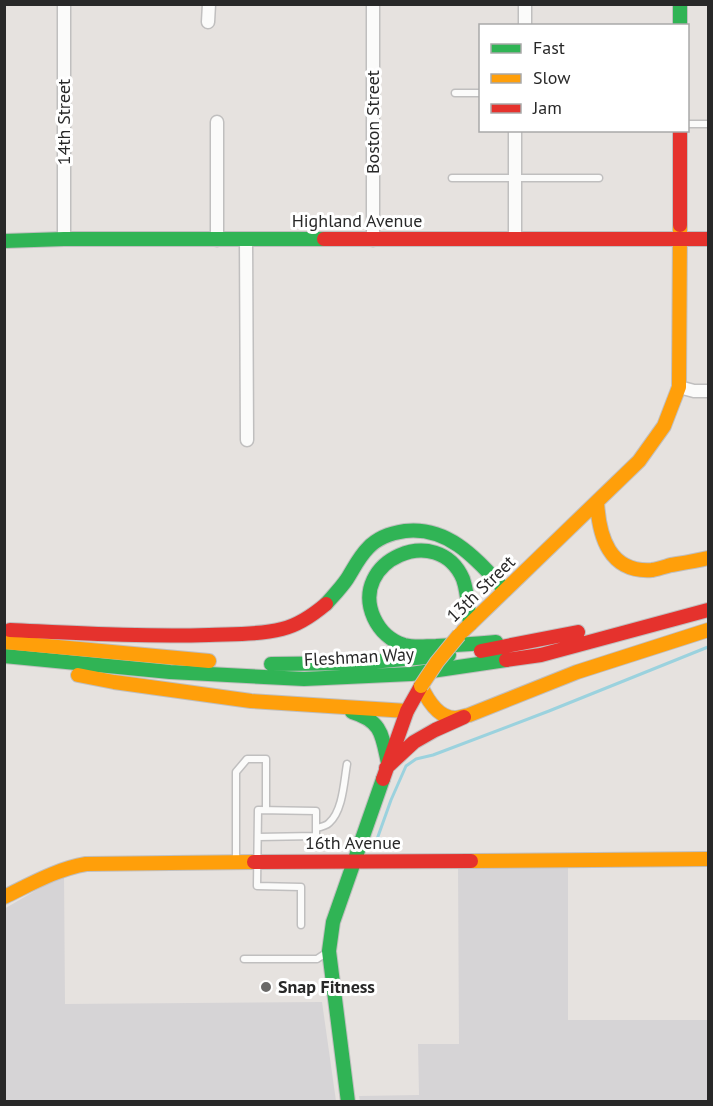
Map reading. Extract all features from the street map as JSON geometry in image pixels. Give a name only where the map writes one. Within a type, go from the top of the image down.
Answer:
[{"type":"main road","points":[[680,4],[680,24]]},
{"type":"main road","name":"13th Street","points":[[348,1101],[329,951],[333,922],[407,711],[437,662],[459,635],[639,461],[664,426],[679,387],[680,132]]},
{"type":"main road","name":"Highland Avenue","points":[[4,241],[64,239],[708,239]]},
{"type":"main road","points":[[597,502],[602,538],[608,550],[625,565],[651,570],[708,558]]},
{"type":"main road","points":[[4,629],[124,636],[244,634],[284,629],[326,605],[366,549],[383,536],[395,531],[424,530],[447,538],[471,555],[505,590]]},
{"type":"main road","points":[[470,624],[464,583],[459,573],[447,559],[434,552],[421,549],[399,556],[387,563],[373,581],[370,593],[373,617],[390,639],[406,645],[469,644],[561,636]]},
{"type":"main road","name":"Fleshman Way","points":[[4,642],[241,664],[318,665],[422,659],[561,636],[708,597]]},
{"type":"main road","name":"Fleshman Way","points":[[4,659],[170,672],[304,679],[411,674],[541,655],[708,610]]},
{"type":"main road","points":[[387,765],[417,740],[469,715],[577,672],[708,630]]},
{"type":"main road","points":[[4,659],[114,682],[251,701],[407,711]]},
{"type":"main road","points":[[421,686],[428,699],[440,712],[453,718],[469,715]]},
{"type":"main road","points":[[314,705],[360,714],[373,719],[382,737],[387,765]]},
{"type":"main road","name":"16th Avenue","points":[[4,897],[45,876],[81,865],[104,863],[708,859]]},
{"type":"street","name":"14th Street","points":[[64,4],[64,239]]},
{"type":"street","points":[[208,22],[209,4]]},
{"type":"street","name":"Boston Street","points":[[373,4],[373,240]]},
{"type":"street","points":[[525,4],[525,24]]},
{"type":"street","points":[[217,122],[217,240]]},
{"type":"street","points":[[515,132],[516,239]]},
{"type":"street","points":[[246,239],[247,440]]},
{"type":"street","points":[[679,387],[694,391],[708,391]]},
{"type":"lane","points":[[455,93],[479,93]]},
{"type":"lane","points":[[689,124],[708,124]]},
{"type":"lane","points":[[452,178],[598,178]]},
{"type":"lane","points":[[236,861],[236,772],[247,759],[266,759],[266,810]]},
{"type":"lane","points":[[316,828],[328,825],[337,814],[347,764]]},
{"type":"lane","points":[[258,837],[316,836],[316,811],[258,810],[257,886],[301,887],[301,925]]},
{"type":"lane","points":[[244,959],[317,959],[329,951]]},
{"type":"shaded area","points":[[458,866],[568,867],[568,1020],[708,1020],[708,1101],[360,1102],[359,1096],[419,1095],[418,1044],[459,1044]]},
{"type":"shaded area","points":[[64,874],[65,1004],[322,1002],[336,1101],[5,1101],[4,909]]},
{"type":"waterway","points":[[376,842],[406,766],[416,759],[433,755],[549,711],[708,647]]},
{"type":"traffic: fast","points":[[680,4],[680,24]]},
{"type":"traffic: fast","points":[[4,241],[324,239]]},
{"type":"traffic: fast","points":[[326,604],[372,544],[385,536],[405,531],[436,534],[449,540],[473,557],[505,590]]},
{"type":"traffic: fast","points":[[470,624],[463,579],[451,562],[435,553],[417,551],[399,555],[384,565],[373,580],[369,598],[374,618],[383,631],[395,641],[416,647],[496,642]]},
{"type":"traffic: fast","points":[[271,664],[360,663],[449,655]]},
{"type":"traffic: fast","points":[[4,656],[170,672],[304,679],[411,674],[506,660]]},
{"type":"traffic: fast","points":[[352,712],[369,720],[379,730],[388,763]]},
{"type":"traffic: fast","points":[[348,1102],[329,951],[333,922],[383,779]]},
{"type":"traffic: slow","points":[[463,631],[639,461],[664,426],[679,387],[680,225]]},
{"type":"traffic: slow","points":[[597,502],[600,527],[609,550],[616,559],[626,565],[637,569],[652,570],[708,558]]},
{"type":"traffic: slow","points":[[421,686],[438,711],[443,715],[458,718],[577,672],[708,630]]},
{"type":"traffic: slow","points":[[421,686],[459,635]]},
{"type":"traffic: slow","points":[[4,642],[209,661]]},
{"type":"traffic: slow","points":[[78,675],[251,701],[407,711]]},
{"type":"traffic: slow","points":[[471,861],[708,859]]},
{"type":"traffic: slow","points":[[4,897],[54,873],[86,864],[254,862]]},
{"type":"traffic: jam","points":[[680,132],[680,225]]},
{"type":"traffic: jam","points":[[324,239],[708,239]]},
{"type":"traffic: jam","points":[[10,630],[159,635],[255,633],[294,625],[311,616],[326,604]]},
{"type":"traffic: jam","points":[[506,660],[541,655],[708,610]]},
{"type":"traffic: jam","points":[[481,651],[578,632]]},
{"type":"traffic: jam","points":[[383,779],[407,711],[421,686]]},
{"type":"traffic: jam","points":[[386,768],[414,742],[464,717]]},
{"type":"traffic: jam","points":[[254,862],[471,861]]},
{"type":"place","name":"Snap Fitness","points":[[266,987]]}]
